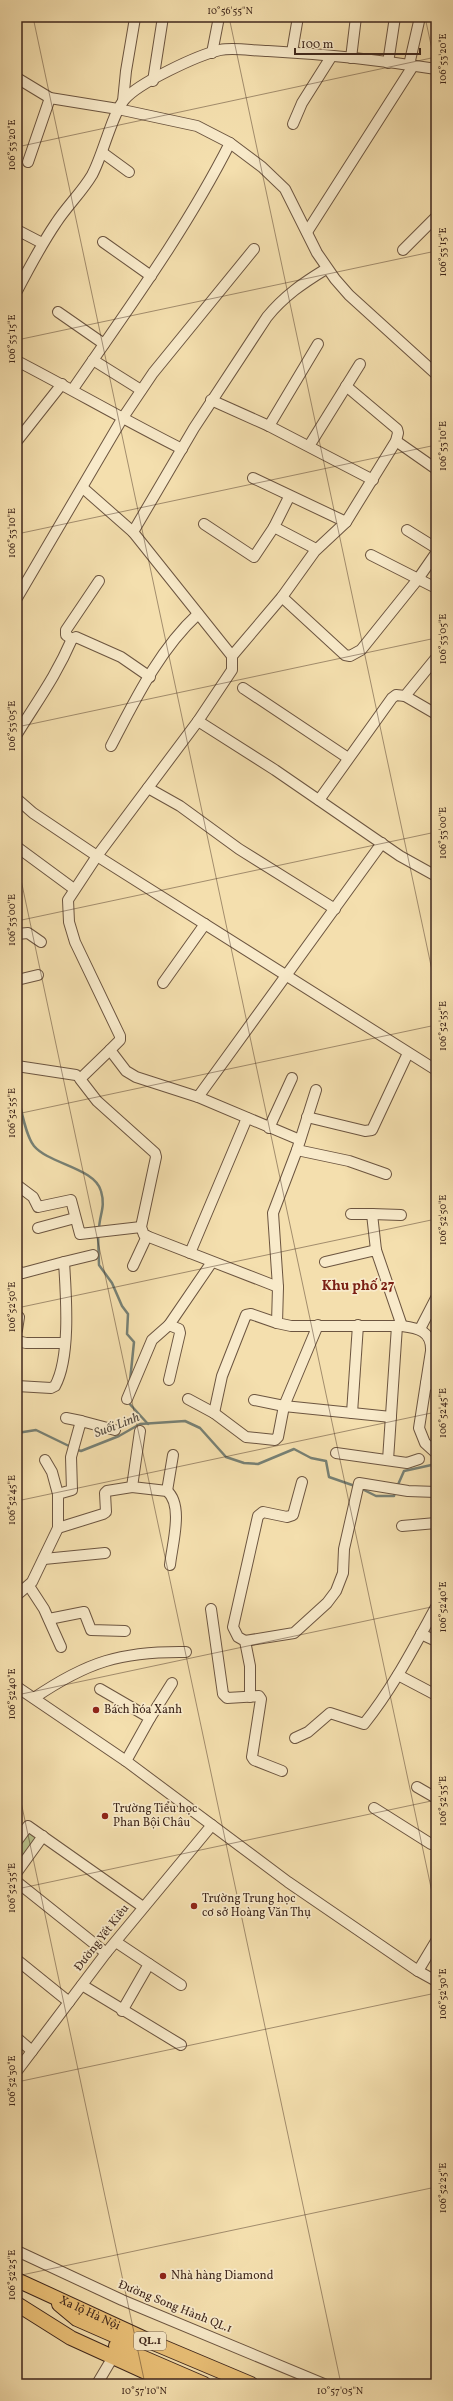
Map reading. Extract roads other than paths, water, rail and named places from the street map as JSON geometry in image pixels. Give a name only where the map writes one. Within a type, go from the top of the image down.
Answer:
[{"type":"highway","name":"Xa lộ Hà Nội","points":[[17,2280],[50,2296],[251,2384]]},
{"type":"highway","name":"QL.1","points":[[50,2296],[75,2323],[204,2384]]},
{"type":"highway","name":"QL.1","points":[[17,2304],[71,2338],[172,2384]]},
{"type":"highway","name":"QL.1","points":[[46,2322],[75,2323],[226,2384]]},
{"type":"street","points":[[153,81],[163,17]]},
{"type":"street","points":[[212,53],[219,17]]},
{"type":"street","points":[[292,52],[298,17]]},
{"type":"street","points":[[350,58],[356,17]]},
{"type":"street","points":[[388,63],[395,17]]},
{"type":"street","points":[[308,232],[411,66],[420,17]]},
{"type":"street","points":[[17,291],[20,278],[42,243],[92,175],[103,153],[121,105],[136,18]]},
{"type":"street","points":[[121,105],[153,81],[181,65],[220,50],[309,52],[331,57],[436,69]]},
{"type":"street","points":[[293,124],[302,103],[331,57]]},
{"type":"street","points":[[17,78],[50,98],[121,105],[197,126],[230,143],[262,166],[285,189],[326,269],[349,295],[436,374]]},
{"type":"street","points":[[28,162],[50,98]]},
{"type":"street","points":[[73,389],[151,276],[213,177],[230,143]]},
{"type":"street","points":[[103,153],[129,172]]},
{"type":"street","points":[[402,250],[436,217]]},
{"type":"street","points":[[17,230],[42,243]]},
{"type":"street","points":[[103,242],[151,276]]},
{"type":"street","points":[[18,594],[83,488],[122,419],[141,390],[190,325],[254,249]]},
{"type":"street","points":[[133,532],[211,400],[240,356],[280,301],[299,286],[326,269]]},
{"type":"street","points":[[58,312],[104,344]]},
{"type":"street","points":[[269,426],[318,344]]},
{"type":"street","points":[[93,360],[141,390]]},
{"type":"street","points":[[17,361],[73,389],[122,419],[182,449]]},
{"type":"street","points":[[309,446],[360,364]]},
{"type":"street","points":[[17,441],[62,384]]},
{"type":"street","points":[[232,656],[282,597],[316,549],[346,522],[374,480],[396,441],[398,433],[397,429],[346,386]]},
{"type":"street","points":[[211,400],[269,426],[374,480]]},
{"type":"street","points":[[396,441],[436,469]]},
{"type":"street","points":[[253,478],[289,497],[346,522]]},
{"type":"street","points":[[83,488],[133,532],[232,656],[232,670],[198,721],[74,888],[68,900],[69,922],[75,942],[120,1036],[120,1040],[80,1079],[97,1101],[155,1153],[156,1157],[141,1227],[144,1235],[278,1287]]},
{"type":"street","points":[[204,524],[254,557],[274,527],[289,497]]},
{"type":"street","points":[[274,527],[316,549]]},
{"type":"street","points":[[407,530],[436,548]]},
{"type":"street","points":[[282,597],[345,655],[350,656],[361,650],[418,579],[436,553]]},
{"type":"street","points":[[371,555],[436,588]]},
{"type":"street","points":[[99,581],[66,630],[66,635],[72,639],[79,637],[121,657],[150,677]]},
{"type":"street","points":[[111,746],[150,677],[173,641],[198,614]]},
{"type":"street","points":[[17,734],[59,670],[72,639]]},
{"type":"street","points":[[404,696],[436,658]]},
{"type":"street","points":[[243,688],[348,758]]},
{"type":"street","points":[[319,800],[348,758],[396,694],[404,696],[436,714]]},
{"type":"street","points":[[198,721],[382,843],[436,876]]},
{"type":"street","points":[[148,788],[180,806],[239,849],[335,909]]},
{"type":"street","points":[[17,799],[33,813],[97,856],[288,975],[436,1070]]},
{"type":"street","points":[[198,1097],[288,975],[382,843]]},
{"type":"street","points":[[17,848],[74,888]]},
{"type":"street","points":[[163,983],[205,924]]},
{"type":"street","points":[[17,934],[28,933],[41,942]]},
{"type":"street","points":[[17,980],[38,975]]},
{"type":"street","points":[[110,1050],[126,1070],[136,1077],[198,1097],[269,1128],[298,1145],[386,1174]]},
{"type":"street","points":[[307,1117],[365,1131],[372,1130],[408,1053]]},
{"type":"street","points":[[17,1066],[76,1075]]},
{"type":"street","points":[[269,1128],[292,1078]]},
{"type":"street","points":[[277,1323],[278,1287],[273,1213],[316,1090]]},
{"type":"street","points":[[190,1253],[247,1118]]},
{"type":"street","points":[[17,1185],[33,1197],[37,1206],[71,1200],[80,1234],[141,1227]]},
{"type":"street","points":[[351,1214],[401,1215]]},
{"type":"street","points":[[372,1214],[376,1250],[399,1326],[390,1418],[388,1460]]},
{"type":"street","points":[[38,1228],[75,1218]]},
{"type":"street","points":[[133,1266],[147,1236]]},
{"type":"street","points":[[325,1262],[376,1250]]},
{"type":"street","points":[[17,1271],[23,1273],[93,1254]]},
{"type":"street","points":[[17,1386],[51,1388],[56,1386],[64,1343],[66,1312],[64,1262]]},
{"type":"street","points":[[127,1399],[152,1340],[169,1326],[212,1262]]},
{"type":"street","points":[[420,1329],[436,1298]]},
{"type":"street","points":[[214,1413],[222,1376],[246,1315],[251,1314],[291,1326],[358,1325],[399,1326],[420,1329],[428,1335],[434,1344],[419,1428],[425,1443],[436,1453]]},
{"type":"street","points":[[17,1330],[19,1317]]},
{"type":"street","points":[[188,1399],[214,1413],[246,1438],[271,1441],[278,1437],[284,1406],[318,1325]]},
{"type":"street","points":[[352,1413],[358,1325]]},
{"type":"street","points":[[169,1326],[179,1330],[180,1333],[169,1380]]},
{"type":"street","points":[[17,1341],[26,1343],[64,1343]]},
{"type":"street","points":[[426,1383],[436,1386]]},
{"type":"street","points":[[254,1400],[284,1406],[390,1418]]},
{"type":"street","points":[[66,1418],[115,1430]]},
{"type":"street","points":[[58,1494],[72,1490],[71,1457],[76,1446],[81,1421]]},
{"type":"street","points":[[132,1487],[140,1431]]},
{"type":"street","points":[[336,1453],[408,1463],[419,1459]]},
{"type":"street","points":[[170,1564],[177,1512],[174,1501],[167,1491],[174,1455]]},
{"type":"street","points":[[18,1592],[29,1586],[44,1559],[58,1528],[58,1494],[52,1472],[46,1460]]},
{"type":"street","points":[[302,1482],[293,1515],[287,1517],[264,1512],[258,1516],[233,1626],[238,1637],[245,1641],[294,1633],[327,1603],[336,1591],[343,1573],[344,1549],[359,1483],[402,1490],[436,1492]]},
{"type":"street","points":[[58,1528],[106,1512],[105,1493],[107,1491],[132,1487],[167,1491]]},
{"type":"street","points":[[402,1526],[436,1523]]},
{"type":"street","points":[[44,1559],[105,1553]]},
{"type":"street","points":[[29,1586],[50,1619],[61,1647]]},
{"type":"street","points":[[295,1738],[308,1732],[330,1713],[364,1724],[378,1707],[398,1675],[436,1607]]},
{"type":"street","points":[[211,1609],[223,1694],[228,1698],[259,1696],[261,1698],[252,1757],[254,1760],[282,1771]]},
{"type":"street","points":[[50,1619],[84,1612],[91,1630],[125,1631]]},
{"type":"street","points":[[421,1634],[436,1641]]},
{"type":"street","points":[[245,1641],[250,1666],[250,1697]]},
{"type":"street","points":[[34,1698],[72,1674],[114,1658],[151,1652],[186,1652]]},
{"type":"street","points":[[398,1675],[436,1695]]},
{"type":"street","points":[[126,1761],[172,1683]]},
{"type":"street","points":[[17,1687],[126,1761],[288,1882],[418,1971],[436,1981]]},
{"type":"street","points":[[100,1689],[150,1718]]},
{"type":"street","points":[[417,1787],[436,1798]]},
{"type":"street","points":[[374,1808],[434,1843]]},
{"type":"street","name":"Đường Yết Kiêu","points":[[17,2071],[106,1953],[212,1825]]},
{"type":"street","points":[[17,1841],[28,1826],[143,1907]]},
{"type":"street","points":[[17,1872],[43,1836]]},
{"type":"street","points":[[17,1882],[106,1953]]},
{"type":"street","points":[[418,1971],[436,1941]]},
{"type":"street","points":[[116,1942],[181,1985]]},
{"type":"street","points":[[17,1960],[69,2002]]},
{"type":"street","points":[[122,2010],[150,1964]]},
{"type":"street","points":[[82,1985],[181,2045]]},
{"type":"street","points":[[17,2038],[32,2051]]},
{"type":"street","name":"Đường Song Hành QL.1","points":[[17,2250],[122,2300],[324,2384]]},
{"type":"street","points":[[97,2384],[113,2358]]},
{"type":"waterway","points":[[17,1090],[25,1127],[34,1146],[50,1157],[81,1171],[97,1183],[101,1191],[103,1202],[99,1230]]},
{"type":"waterway","points":[[98,1235],[99,1265],[112,1283],[122,1306],[128,1314],[127,1334],[134,1342],[130,1381]]},
{"type":"waterway","points":[[127,1401],[148,1424]]},
{"type":"waterway","name":"Suối Linh","points":[[75,1449],[81,1451],[119,1436],[140,1424],[185,1421],[200,1428],[226,1457],[244,1463],[258,1464],[294,1449],[311,1458],[326,1461],[329,1477],[355,1486]]},
{"type":"waterway","name":"Suối Linh","points":[[17,1433],[36,1430],[71,1447]]},
{"type":"waterway","name":"Suối Linh","points":[[397,1487],[404,1471],[436,1464]]},
{"type":"waterway","name":"Suối Linh","points":[[360,1488],[376,1496],[394,1496],[395,1492]]},
{"type":"place","name":"Bách hóa Xanh","points":[[96,1710]]},
{"type":"place","name":"Trường Tiểu học Phan Bội Châu","points":[[105,1816]]},
{"type":"place","name":"Trường Trung học cơ sở Hoàng Văn Thụ","points":[[194,1906]]},
{"type":"place","name":"Nhà hàng Diamond","points":[[163,2276]]},
{"type":"district","name":"Khu phố 27","points":[[358,1286]]}]
